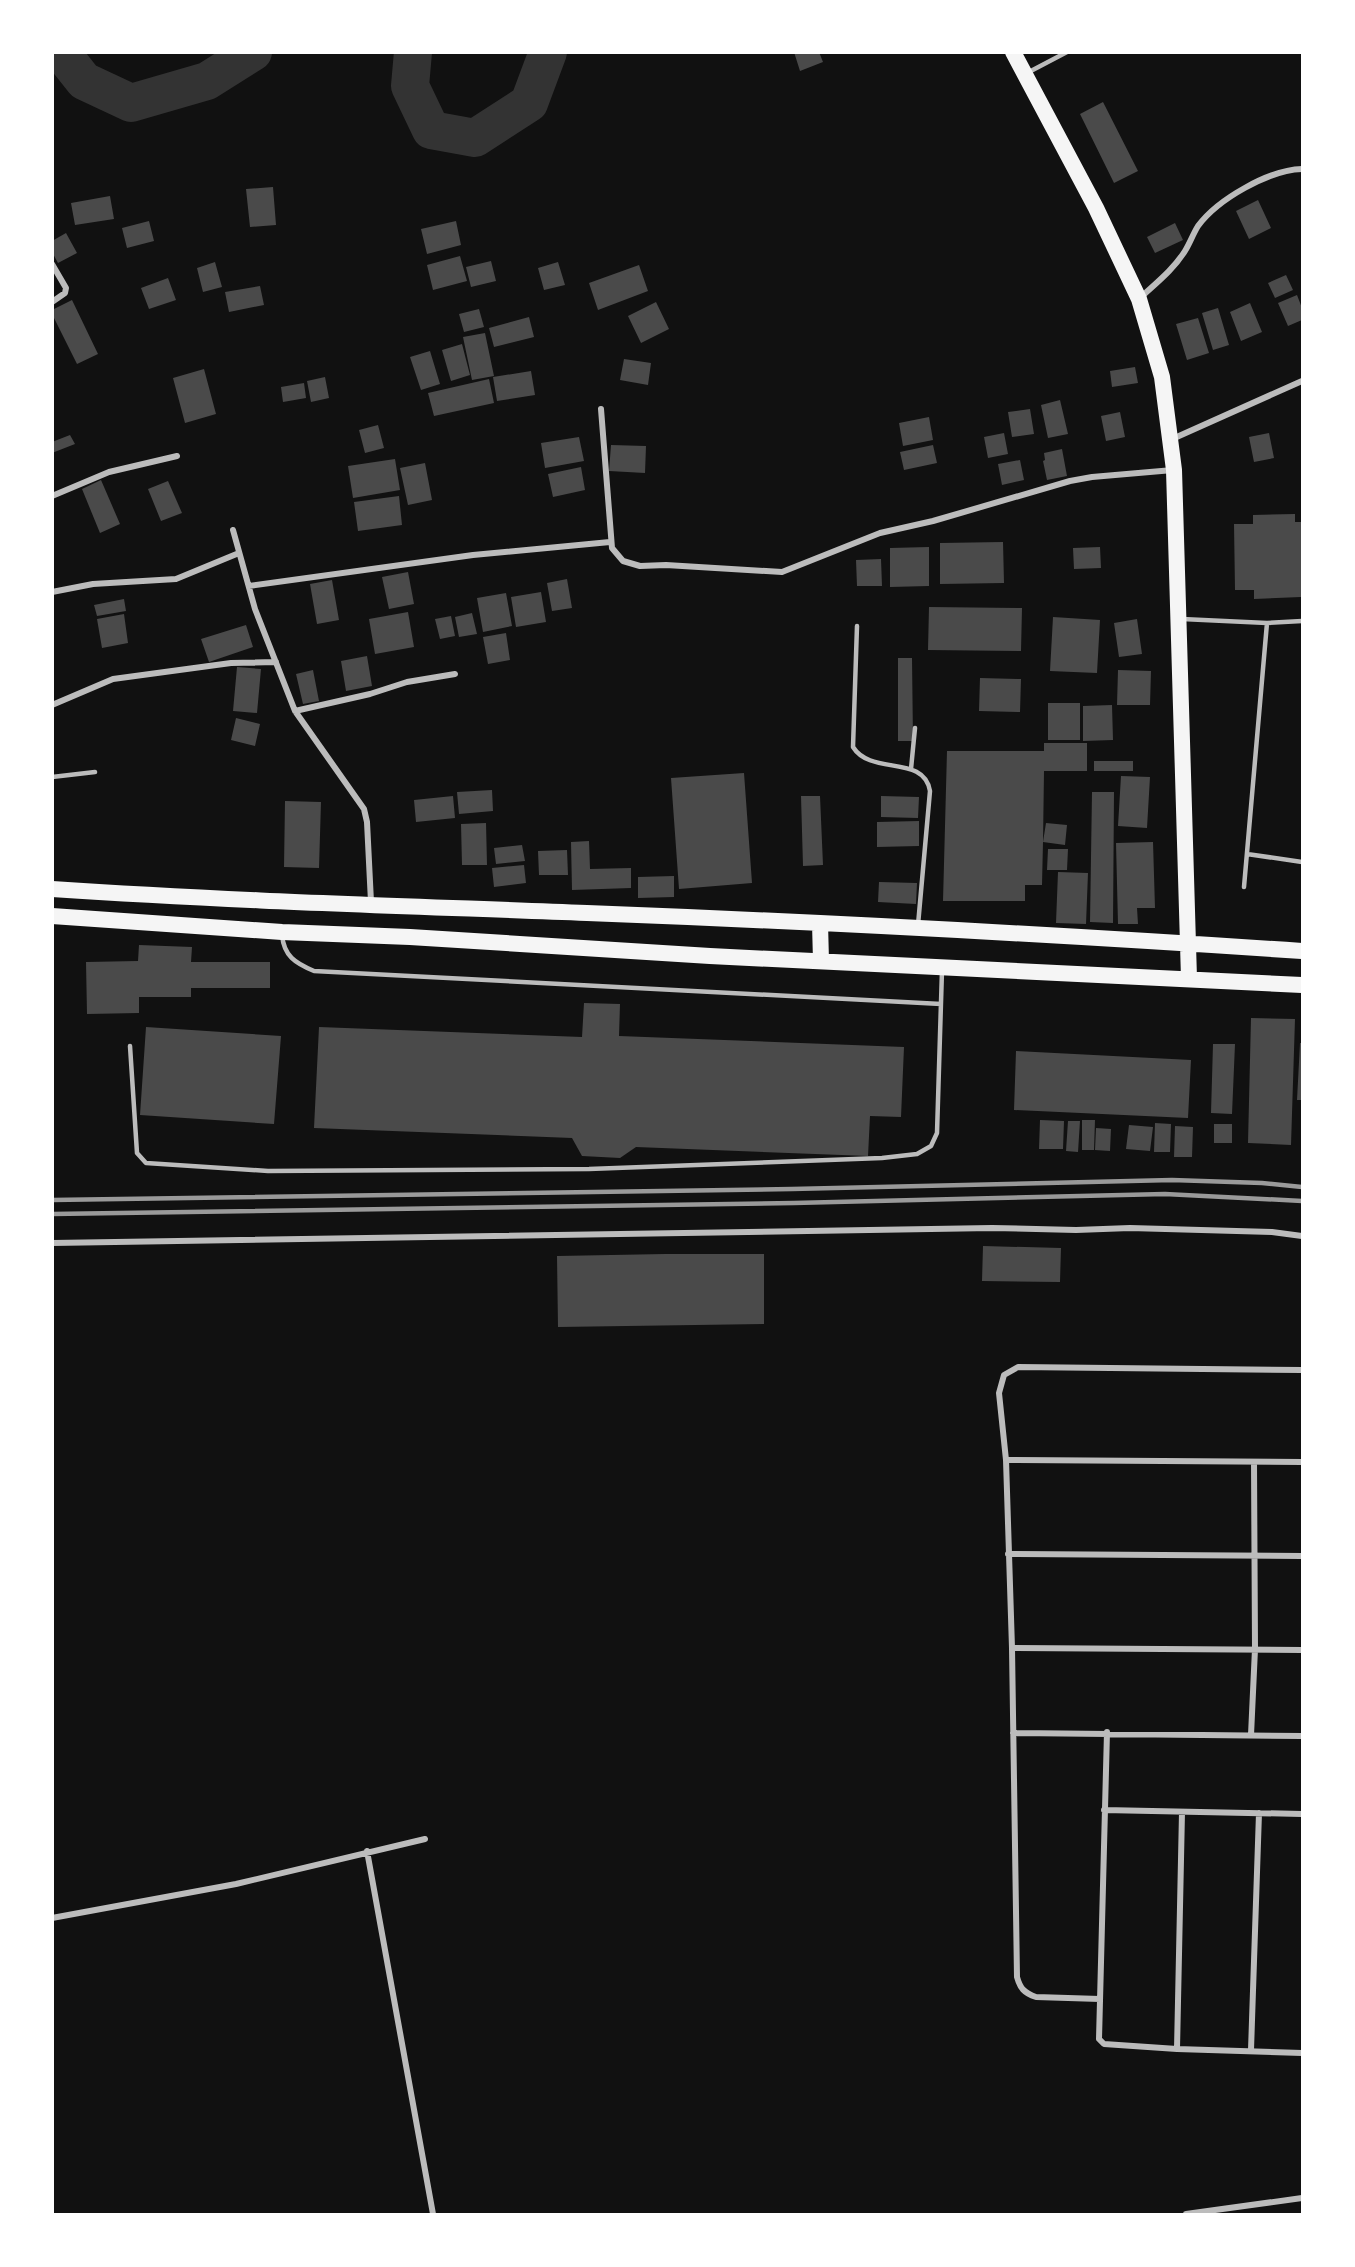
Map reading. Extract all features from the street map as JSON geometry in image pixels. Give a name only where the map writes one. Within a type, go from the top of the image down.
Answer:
[{"type":"highway","points":[[1013,52],[1096,208],[1138,298],[1162,377],[1174,470],[1189,943],[1188,978]]},
{"type":"highway","points":[[52,889],[204,900],[918,927],[1302,951]]},
{"type":"highway","points":[[52,916],[282,932],[1302,985]]},
{"type":"highway","points":[[820,923],[821,961]]},
{"type":"street","points":[[1138,298],[1169,272],[1198,227],[1211,212],[1243,190],[1268,177],[1302,169]]},
{"type":"street","points":[[52,264],[66,291],[52,302]]},
{"type":"street","points":[[1170,440],[1302,381]]},
{"type":"street","points":[[601,409],[610,542],[623,561],[640,566],[666,565],[782,572],[880,533],[933,521],[1070,481],[1174,470]]},
{"type":"street","points":[[52,496],[109,472],[177,456]]},
{"type":"street","points":[[233,530],[255,609],[295,711],[364,809],[367,822],[372,906]]},
{"type":"street","points":[[249,586],[472,555],[610,542]]},
{"type":"street","points":[[52,592],[93,584],[176,579],[239,553]]},
{"type":"street","points":[[52,705],[113,679],[231,663],[276,662]]},
{"type":"street","points":[[295,711],[370,694],[407,682],[456,674]]},
{"type":"street","points":[[52,1243],[992,1228],[1076,1230],[1130,1228],[1272,1232],[1302,1236]]},
{"type":"street","points":[[1100,1999],[1036,1997],[1026,1994],[1019,1986],[1017,1977],[1012,1648],[1006,1460],[999,1392],[1004,1375],[1018,1367],[1302,1370]]},
{"type":"street","points":[[1006,1460],[1302,1462]]},
{"type":"street","points":[[1251,1735],[1255,1649],[1254,1462]]},
{"type":"street","points":[[1008,1554],[1302,1556]]},
{"type":"street","points":[[1012,1648],[1302,1650]]},
{"type":"street","points":[[1013,1733],[1107,1732],[1302,1736]]},
{"type":"street","points":[[1107,1732],[1098,2037],[1101,2042],[1178,2049],[1302,2053]]},
{"type":"street","points":[[1104,1810],[1302,1814]]},
{"type":"street","points":[[1178,2049],[1182,1812]]},
{"type":"street","points":[[1251,2050],[1259,1813]]},
{"type":"street","points":[[52,1918],[237,1884],[367,1851],[425,1839]]},
{"type":"street","points":[[367,1851],[433,2214]]},
{"type":"street","points":[[1186,2214],[1302,2198]]},
{"type":"lane","points":[[1025,74],[1066,52]]},
{"type":"lane","points":[[1177,618],[1267,623],[1302,621]]},
{"type":"lane","points":[[1244,886],[1267,623]]},
{"type":"lane","points":[[857,626],[853,747],[857,753],[868,760],[883,765],[911,769],[925,776],[930,792],[918,927]]},
{"type":"lane","points":[[911,769],[915,728]]},
{"type":"lane","points":[[52,777],[95,772]]},
{"type":"lane","points":[[1247,854],[1302,862]]},
{"type":"lane","points":[[282,932],[283,946],[287,954],[301,966],[345,974],[941,1005]]},
{"type":"lane","points":[[130,1046],[137,1153],[146,1163],[268,1171],[589,1169],[882,1158],[917,1154],[931,1146],[937,1133],[942,967]]},
{"type":"building","points":[[794,52],[819,52],[823,62],[800,71]]},
{"type":"building","points":[[1103,102],[1138,171],[1114,183],[1080,114]]},
{"type":"building","points":[[273,187],[276,225],[250,227],[246,189]]},
{"type":"building","points":[[110,196],[114,219],[75,225],[71,203]]},
{"type":"building","points":[[1258,200],[1271,228],[1249,239],[1236,211]]},
{"type":"building","points":[[149,221],[154,241],[127,248],[122,228]]},
{"type":"building","points":[[456,221],[461,245],[427,254],[421,229]]},
{"type":"building","points":[[1175,223],[1183,240],[1155,253],[1147,237]]},
{"type":"building","points":[[66,233],[77,253],[58,263],[52,252],[52,241]]},
{"type":"building","points":[[460,256],[467,281],[433,290],[427,265]]},
{"type":"building","points":[[491,261],[496,281],[471,287],[466,267]]},
{"type":"building","points":[[215,262],[222,287],[203,292],[197,268]]},
{"type":"building","points":[[558,262],[565,285],[544,290],[538,268]]},
{"type":"building","points":[[639,265],[648,291],[598,310],[589,283]]},
{"type":"building","points":[[1286,275],[1293,290],[1275,298],[1268,283]]},
{"type":"building","points":[[168,278],[176,300],[149,309],[141,288]]},
{"type":"building","points":[[260,286],[264,305],[229,312],[225,292]]},
{"type":"building","points":[[1297,295],[1302,308],[1302,320],[1288,326],[1278,303]]},
{"type":"building","points":[[72,300],[98,354],[77,364],[52,314],[52,310]]},
{"type":"building","points":[[656,302],[669,329],[641,343],[628,316]]},
{"type":"building","points":[[1250,303],[1262,332],[1241,341],[1230,312]]},
{"type":"building","points":[[1218,308],[1229,345],[1213,350],[1202,313]]},
{"type":"building","points":[[479,309],[484,327],[464,332],[459,314]]},
{"type":"building","points":[[529,317],[534,337],[494,347],[489,328]]},
{"type":"building","points":[[1198,318],[1209,353],[1187,360],[1176,324]]},
{"type":"building","points":[[485,333],[494,376],[472,380],[463,337]]},
{"type":"building","points":[[462,344],[470,375],[451,381],[442,350]]},
{"type":"building","points":[[430,351],[440,384],[421,390],[410,357]]},
{"type":"building","points":[[624,359],[651,363],[648,385],[620,380]]},
{"type":"building","points":[[1135,367],[1138,383],[1112,387],[1110,371]]},
{"type":"building","points":[[204,369],[216,414],[185,423],[173,378]]},
{"type":"building","points":[[531,371],[535,395],[497,401],[493,377]]},
{"type":"building","points":[[325,377],[329,398],[311,402],[307,381]]},
{"type":"building","points":[[489,379],[494,403],[434,416],[428,393]]},
{"type":"building","points":[[304,383],[306,398],[283,402],[281,387]]},
{"type":"building","points":[[1060,400],[1068,434],[1048,438],[1041,405]]},
{"type":"building","points":[[1030,409],[1034,434],[1012,437],[1008,412]]},
{"type":"building","points":[[1120,412],[1125,437],[1106,441],[1101,416]]},
{"type":"building","points":[[929,417],[933,440],[903,446],[899,423]]},
{"type":"building","points":[[378,425],[384,448],[365,453],[359,430]]},
{"type":"building","points":[[1004,433],[1008,454],[988,458],[984,437]]},
{"type":"building","points":[[1269,433],[1274,458],[1254,462],[1249,437]]},
{"type":"building","points":[[70,435],[75,444],[52,453],[52,442]]},
{"type":"building","points":[[579,437],[584,461],[545,468],[541,443]]},
{"type":"building","points":[[611,445],[646,446],[645,473],[609,471]]},
{"type":"building","points":[[933,445],[937,463],[904,470],[900,452]]},
{"type":"building","points":[[1062,449],[1067,476],[1047,480],[1043,461],[1045,460],[1044,453]]},
{"type":"building","points":[[395,459],[400,490],[353,498],[348,466]]},
{"type":"building","points":[[1020,460],[1024,480],[1002,485],[998,464]]},
{"type":"building","points":[[425,463],[432,500],[408,505],[400,468]]},
{"type":"building","points":[[581,467],[585,490],[553,497],[548,474]]},
{"type":"building","points":[[101,480],[120,524],[100,533],[82,489]]},
{"type":"building","points":[[168,481],[182,513],[161,521],[148,489]]},
{"type":"building","points":[[399,496],[402,525],[358,531],[354,502]]},
{"type":"building","points":[[1295,514],[1295,522],[1302,522],[1301,597],[1254,599],[1254,590],[1235,590],[1234,524],[1253,524],[1253,515]]},
{"type":"building","points":[[1003,542],[1004,583],[940,584],[940,543]]},
{"type":"building","points":[[929,547],[929,586],[890,587],[890,548]]},
{"type":"building","points":[[1100,547],[1101,568],[1074,569],[1073,548]]},
{"type":"building","points":[[881,559],[882,586],[857,586],[856,560]]},
{"type":"building","points":[[408,572],[414,604],[389,609],[382,577]]},
{"type":"building","points":[[567,579],[572,608],[552,611],[547,583]]},
{"type":"building","points":[[332,580],[339,620],[317,624],[310,584]]},
{"type":"building","points":[[541,592],[546,622],[516,627],[511,597]]},
{"type":"building","points":[[506,593],[512,626],[483,632],[477,598]]},
{"type":"building","points":[[124,599],[126,611],[97,616],[94,605]]},
{"type":"building","points":[[929,607],[1022,608],[1021,651],[928,650]]},
{"type":"building","points":[[408,612],[414,647],[375,654],[369,619]]},
{"type":"building","points":[[472,613],[477,634],[459,637],[455,617]]},
{"type":"building","points":[[124,614],[128,643],[102,648],[97,619]]},
{"type":"building","points":[[451,616],[455,636],[440,639],[435,619]]},
{"type":"building","points":[[1053,617],[1100,620],[1097,673],[1050,671]]},
{"type":"building","points":[[1137,619],[1142,654],[1119,657],[1114,623]]},
{"type":"building","points":[[246,625],[253,647],[209,662],[201,639]]},
{"type":"building","points":[[506,633],[510,660],[488,664],[483,637]]},
{"type":"building","points":[[367,656],[372,686],[346,691],[341,661]]},
{"type":"building","points":[[898,658],[912,658],[913,741],[898,741]]},
{"type":"building","points":[[237,667],[261,669],[257,713],[233,711]]},
{"type":"building","points":[[313,670],[319,701],[303,704],[296,674]]},
{"type":"building","points":[[1118,670],[1151,671],[1150,705],[1117,705]]},
{"type":"building","points":[[980,678],[1021,679],[1020,712],[979,711]]},
{"type":"building","points":[[1048,703],[1080,703],[1080,740],[1048,740]]},
{"type":"building","points":[[1112,705],[1113,740],[1083,741],[1083,706]]},
{"type":"building","points":[[236,718],[260,724],[255,746],[231,740]]},
{"type":"building","points":[[1044,743],[1087,743],[1087,771],[1044,771],[1042,885],[1025,885],[1025,901],[943,901],[947,751],[1044,751]]},
{"type":"building","points":[[1094,761],[1133,761],[1133,771],[1094,771]]},
{"type":"building","points":[[744,773],[752,883],[679,889],[671,778]]},
{"type":"building","points":[[1121,776],[1150,777],[1147,828],[1118,826]]},
{"type":"building","points":[[492,790],[493,811],[459,814],[457,792]]},
{"type":"building","points":[[1092,792],[1114,792],[1113,923],[1090,922]]},
{"type":"building","points":[[453,796],[455,818],[416,822],[414,800]]},
{"type":"building","points":[[801,796],[820,796],[823,865],[803,866]]},
{"type":"building","points":[[881,796],[919,797],[918,818],[881,817]]},
{"type":"building","points":[[285,801],[321,802],[319,868],[284,867]]},
{"type":"building","points":[[919,821],[919,846],[877,847],[877,822]]},
{"type":"building","points":[[486,823],[487,865],[462,865],[461,824]]},
{"type":"building","points":[[1046,823],[1067,825],[1065,845],[1043,842]]},
{"type":"building","points":[[589,841],[590,869],[631,868],[631,888],[572,890],[571,842]]},
{"type":"building","points":[[1153,842],[1155,908],[1137,908],[1138,924],[1118,924],[1116,843]]},
{"type":"building","points":[[522,845],[525,861],[496,864],[494,848]]},
{"type":"building","points":[[1048,849],[1068,849],[1067,870],[1047,870]]},
{"type":"building","points":[[567,850],[568,875],[539,875],[538,851]]},
{"type":"building","points":[[524,865],[526,883],[494,887],[492,868]]},
{"type":"building","points":[[1058,872],[1088,873],[1086,924],[1056,923]]},
{"type":"building","points":[[674,876],[674,897],[638,898],[638,877]]},
{"type":"building","points":[[879,882],[917,883],[916,904],[878,902]]},
{"type":"building","points":[[139,945],[192,947],[191,962],[270,962],[270,988],[191,988],[191,997],[139,997],[139,1013],[87,1014],[86,962],[138,961]]},
{"type":"building","points":[[584,1003],[620,1004],[619,1036],[904,1047],[901,1117],[870,1116],[868,1156],[636,1147],[620,1158],[582,1156],[572,1138],[314,1128],[319,1027],[582,1037]]},
{"type":"building","points":[[1251,1018],[1295,1019],[1291,1145],[1248,1143]]},
{"type":"building","points":[[146,1027],[281,1036],[274,1124],[140,1115]]},
{"type":"building","points":[[1300,1043],[1302,1043],[1302,1100],[1297,1100]]},
{"type":"building","points":[[1213,1044],[1235,1044],[1232,1114],[1211,1113]]},
{"type":"building","points":[[1016,1051],[1191,1060],[1188,1118],[1014,1110]]},
{"type":"building","points":[[1040,1120],[1064,1121],[1063,1149],[1039,1149]]},
{"type":"building","points":[[1082,1120],[1095,1120],[1094,1150],[1082,1150]]},
{"type":"building","points":[[1068,1121],[1080,1121],[1078,1152],[1066,1151]]},
{"type":"building","points":[[1155,1123],[1171,1124],[1170,1152],[1154,1152]]},
{"type":"building","points":[[1214,1124],[1232,1124],[1232,1143],[1214,1143]]},
{"type":"building","points":[[1129,1125],[1153,1127],[1150,1151],[1126,1149]]},
{"type":"building","points":[[1175,1126],[1193,1127],[1192,1157],[1174,1157]]},
{"type":"building","points":[[1096,1128],[1111,1129],[1110,1151],[1095,1150]]},
{"type":"building","points":[[983,1246],[1061,1248],[1060,1282],[982,1281]]},
{"type":"building","points":[[764,1254],[764,1324],[558,1327],[557,1256]]},
{"type":"waterway","points":[[61,52],[84,81],[131,103],[207,81],[253,52]]},
{"type":"waterway","points":[[413,52],[410,86],[431,130],[475,138],[529,103],[548,52]]},
{"type":"railway","points":[[52,1200],[792,1189],[1172,1180],[1262,1183],[1302,1187]]},
{"type":"railway","points":[[52,1214],[794,1203],[1165,1194],[1302,1201]]}]
